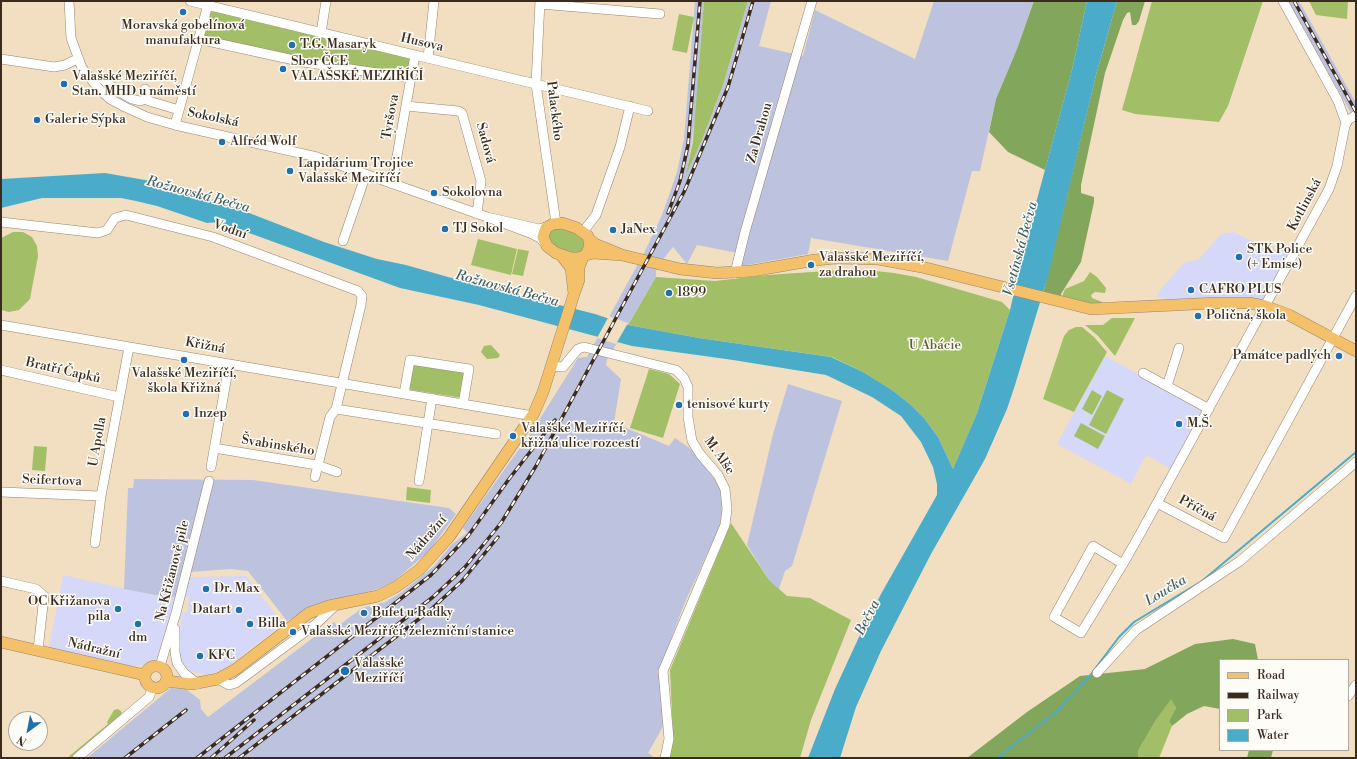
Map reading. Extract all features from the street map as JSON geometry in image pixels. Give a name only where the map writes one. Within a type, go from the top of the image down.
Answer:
[{"type":"main road","name":"Sokolská","points":[[552,224],[572,226],[595,244],[622,255],[671,267],[706,273],[736,273]]},
{"type":"main road","points":[[545,243],[543,234],[552,224]]},
{"type":"main road","points":[[584,256],[590,249],[586,236]]},
{"type":"main road","name":"Sokolská","points":[[545,243],[560,254],[575,258],[593,253],[622,255]]},
{"type":"main road","name":"Nádražní","points":[[560,254],[571,268],[573,296]]},
{"type":"main road","name":"Nádražní","points":[[166,681],[183,684],[198,684],[218,679],[236,668],[314,611],[336,605],[370,599],[387,593],[422,567],[449,537],[533,416],[543,392],[578,280],[578,267],[584,256]]},
{"type":"main road","points":[[736,273],[815,260],[864,259],[899,262],[1056,302],[1099,310],[1216,303],[1249,303],[1265,306],[1289,315],[1356,351]]},
{"type":"main road","name":"Nádražní","points":[[1,642],[145,675]]},
{"type":"main road","points":[[160,666],[166,672],[166,681],[160,687],[153,687],[146,683],[145,675],[149,667],[160,666]]},
{"type":"street","name":"Sokolská","points":[[69,1],[69,30],[77,59],[92,82],[110,99],[134,112],[175,124],[301,153],[487,217],[539,229],[552,224]]},
{"type":"street","name":"Husova","points":[[190,1],[208,3],[321,33],[648,111]]},
{"type":"street","points":[[321,33],[326,1]]},
{"type":"street","points":[[428,58],[434,1]]},
{"type":"street","name":"Za Drahou","points":[[736,273],[745,232],[812,1]]},
{"type":"street","points":[[1283,1],[1338,101],[1346,123],[1356,115]]},
{"type":"street","points":[[175,124],[208,3]]},
{"type":"street","points":[[540,3],[660,14]]},
{"type":"street","name":"Palackého","points":[[540,3],[536,84],[552,224]]},
{"type":"street","points":[[198,39],[303,62],[411,78]]},
{"type":"street","name":"Tyršova","points":[[392,184],[415,55]]},
{"type":"street","points":[[1,59],[54,67],[65,65],[77,59]]},
{"type":"street","points":[[101,78],[115,89],[132,99],[140,101],[147,99],[179,110]]},
{"type":"street","points":[[145,89],[147,99]]},
{"type":"street","name":"Sadová","points":[[406,106],[458,111],[462,113],[481,181],[477,214]]},
{"type":"street","points":[[586,236],[596,215],[620,147],[630,106]]},
{"type":"street","name":"Kotlinská","points":[[1123,564],[1093,546],[1054,617],[1081,633],[1123,564],[1332,182],[1346,123]]},
{"type":"street","points":[[343,241],[364,180]]},
{"type":"street","name":"Vodní","points":[[1,222],[98,233],[107,230],[115,218],[126,215],[213,237],[355,289],[360,293],[362,301],[341,383],[336,409],[330,417],[315,477]]},
{"type":"street","name":"Sokolská","points":[[487,217],[530,233],[540,238],[545,243]]},
{"type":"street","points":[[1332,338],[1356,296]]},
{"type":"street","name":"Křižná","points":[[1,326],[533,416]]},
{"type":"street","name":"Příčná","points":[[1157,503],[1224,538],[1332,338]]},
{"type":"street","name":"U Apolla","points":[[96,543],[101,496],[129,347]]},
{"type":"street","name":"M. Alše","points":[[551,366],[563,367],[578,349],[584,347],[665,366],[679,372],[684,378],[688,387],[688,418],[692,441],[700,454],[718,475],[725,489],[727,510],[725,525],[663,671],[669,739],[665,758]]},
{"type":"street","points":[[1166,386],[1179,348]]},
{"type":"street","points":[[404,394],[410,360],[469,369],[463,404]]},
{"type":"street","points":[[211,468],[223,378],[229,364]]},
{"type":"street","name":"Bratří Čapků","points":[[1,370],[56,384],[119,397]]},
{"type":"street","points":[[1143,373],[1209,409]]},
{"type":"street","points":[[419,481],[432,398]]},
{"type":"street","points":[[336,409],[422,423],[428,422],[496,434]]},
{"type":"street","name":"Švabinského","points":[[214,448],[317,465],[337,472]]},
{"type":"street","points":[[1097,673],[1136,630],[1240,562],[1356,462]]},
{"type":"street","name":"Na Křižanově pile","points":[[160,666],[176,613],[209,481]]},
{"type":"street","name":"Seifertova","points":[[1,492],[101,496]]},
{"type":"street","points":[[1,582],[36,589],[44,596],[38,650]]},
{"type":"street","points":[[176,613],[174,648],[177,663],[184,673],[198,684]]},
{"type":"street","points":[[1349,695],[1356,685]]},
{"type":"street","points":[[77,758],[149,697],[153,687]]},
{"type":"shaded area","points":[[695,1],[704,1],[696,112],[687,172],[702,140],[723,85],[748,1],[771,1],[759,46],[803,56],[815,10],[915,59],[934,1],[1034,1],[1017,49],[996,99],[980,171],[972,171],[948,261],[811,238],[808,254],[742,266],[740,264],[743,254],[697,245],[687,264],[673,247],[656,271],[656,277],[607,360],[606,365],[621,379],[614,423],[669,446],[675,438],[691,449],[720,486],[723,506],[720,526],[685,602],[662,663],[664,725],[648,753],[655,758],[87,758],[171,688],[186,689],[200,700],[201,709],[208,717],[334,622],[338,626],[362,608],[385,602],[402,592],[434,566],[452,544],[467,533],[463,528],[536,425],[578,358],[587,357],[644,253],[662,215],[677,172],[684,139]]},
{"type":"shaded area","points":[[1288,1],[1299,1],[1317,33],[1356,103],[1356,122]]},
{"type":"shaded area","points":[[1233,232],[1270,249],[1292,251],[1266,299],[1260,301],[1173,300],[1158,297],[1157,294],[1182,265],[1186,262],[1198,260],[1221,234]]},
{"type":"shaded area","points":[[1105,356],[1204,410],[1171,469],[1146,455],[1131,484],[1057,444]]},
{"type":"shaded area","points":[[788,384],[842,401],[792,566],[785,571],[779,589],[769,580],[747,545],[773,434]]},
{"type":"shaded area","points":[[134,479],[253,480],[449,508],[456,514],[429,551],[393,582],[378,589],[314,605],[287,621],[248,571],[230,569],[190,572],[176,596],[171,598],[124,589],[128,488],[133,488]]},
{"type":"shaded area","points":[[63,575],[163,597],[173,598],[176,596],[158,657],[145,664],[136,666],[121,664],[49,647]]},
{"type":"shaded area","points":[[246,576],[283,624],[223,670],[205,675],[190,671],[180,659],[179,649],[181,616],[182,613],[187,612],[189,597],[185,597],[185,595],[190,577]]},
{"type":"green space","points":[[704,1],[748,1],[723,85],[702,140],[686,175],[693,141]]},
{"type":"green space","points":[[1034,1],[1087,1],[1072,70],[1045,170],[1008,152],[989,132],[996,99],[1017,49]]},
{"type":"green space","points":[[1117,1],[1145,1],[1139,21],[1136,25],[1132,25],[1130,12],[1127,13],[1123,20],[1105,73],[1081,185],[1081,193],[1094,197],[1094,202],[1081,262],[1061,294],[1061,299],[1043,294],[1096,75]]},
{"type":"green space","points":[[1152,1],[1263,1],[1228,106],[1219,122],[1135,114],[1122,110]]},
{"type":"green space","points":[[1309,1],[1348,1],[1347,19],[1316,15]]},
{"type":"green space","points":[[208,6],[415,55],[411,78],[199,38]]},
{"type":"green space","points":[[679,14],[694,17],[687,53],[672,50]]},
{"type":"green space","points":[[557,228],[565,229],[578,234],[585,241],[584,248],[580,252],[570,253],[550,242],[548,235],[551,231]]},
{"type":"green space","points":[[13,232],[23,232],[32,237],[37,246],[38,256],[30,299],[19,310],[9,312],[1,310],[1,238]]},
{"type":"green space","points":[[478,239],[517,249],[511,275],[471,265]]},
{"type":"green space","points":[[518,249],[529,251],[523,276],[512,274]]},
{"type":"green space","name":"U Abácie","points":[[857,269],[916,277],[1002,302],[1010,310],[977,413],[953,469],[938,437],[924,418],[911,405],[892,390],[863,372],[832,357],[699,338],[628,325],[656,277],[715,281],[767,275]]},
{"type":"green space","points":[[1090,272],[1097,277],[1106,288],[1105,293],[1095,292],[1091,295],[1092,298],[1102,302],[1102,306],[1061,299],[1065,289],[1084,281]]},
{"type":"green space","points":[[1112,318],[1135,318],[1115,356],[1098,336],[1085,325],[1103,325]]},
{"type":"green space","points":[[1076,327],[1082,327],[1094,337],[1107,352],[1074,412],[1043,399],[1064,336],[1069,330]]},
{"type":"green space","points":[[491,345],[500,355],[498,358],[487,359],[481,352],[484,346]]},
{"type":"green space","points":[[411,361],[467,370],[462,398],[406,389]]},
{"type":"green space","points":[[649,369],[669,374],[680,384],[663,438],[630,428]]},
{"type":"green space","points":[[1092,390],[1102,396],[1092,415],[1082,409]]},
{"type":"green space","points":[[1107,390],[1124,399],[1106,434],[1089,425]]},
{"type":"green space","points":[[1081,423],[1105,436],[1098,449],[1074,436]]},
{"type":"green space","points":[[34,446],[47,447],[45,471],[32,470]]},
{"type":"green space","points":[[407,487],[431,490],[430,503],[406,500]]},
{"type":"green space","points":[[731,523],[769,580],[787,596],[810,598],[851,620],[811,720],[800,758],[669,758],[673,738],[670,670]]},
{"type":"green space","points":[[1233,639],[1255,644],[1258,659],[1219,659],[1219,709],[1204,706],[1187,714],[1172,726],[1169,721],[1176,708],[1171,699],[1156,720],[1138,751],[1138,758],[967,758],[1027,712],[1080,676],[1145,669],[1195,644]]},
{"type":"green space","points":[[1171,698],[1176,708],[1169,721],[1172,726],[1159,758],[1138,758],[1138,751]]},
{"type":"green space","points":[[118,709],[122,712],[121,715],[71,758],[67,758],[108,724],[107,722],[114,710]]},
{"type":"green space","points":[[1249,751],[1273,751],[1271,758],[1247,758]]},
{"type":"water","name":"Rožnovská Bečva","points":[[1087,1],[1117,1],[1096,75],[1048,276],[1015,385],[1007,409],[985,459],[931,554],[881,651],[856,707],[840,758],[808,758],[835,689],[859,637],[881,594],[937,495],[937,484],[933,467],[921,442],[901,416],[872,397],[826,375],[632,346],[479,305],[400,288],[219,222],[207,223],[157,206],[136,201],[121,198],[42,198],[1,208],[1,179],[105,173],[162,183],[226,204],[324,242],[377,259],[406,265],[595,314],[628,325],[699,338],[831,357],[863,372],[892,390],[911,405],[924,418],[938,437],[953,469],[977,413],[1010,310],[1029,229],[1072,70]]},
{"type":"pier","points":[[609,316],[628,323],[616,344],[597,338]]},
{"type":"waterway","name":"Loučka","points":[[997,758],[1056,712],[1088,678],[1119,637],[1134,622],[1202,581],[1356,452]]},
{"type":"railway","points":[[668,213],[680,181],[688,145],[700,1]]},
{"type":"railway","points":[[225,758],[433,597],[465,567],[501,523],[536,466],[684,192],[728,87],[753,1]]},
{"type":"railway","points":[[1294,1],[1356,112]]},
{"type":"railway","points":[[197,758],[431,575],[468,536],[509,479],[555,420]]},
{"type":"railway","points":[[239,758],[428,612],[462,581],[498,537]]},
{"type":"railway","points":[[125,758],[186,710]]},
{"type":"railway","points":[[211,758],[254,720]]},
{"type":"place","name":"Moravská gobelínová manufaktura","points":[[183,12]]},
{"type":"place","name":"T.G. Masaryk","points":[[292,45]]},
{"type":"place","name":"Sbor ČCE VALAŠSKÉ MEZIŘÍČÍ","points":[[283,69]]},
{"type":"place","name":"Valašské Meziříčí, Stan. MHD u náměstí","points":[[64,84]]},
{"type":"place","name":"Galerie Sýpka","points":[[37,120]]},
{"type":"place","name":"Alfréd Wolf","points":[[222,142]]},
{"type":"place","name":"Lapidárium Trojice Valašské Meziříčí","points":[[290,171]]},
{"type":"place","name":"Sokolovna","points":[[434,193]]},
{"type":"place","name":"TJ Sokol","points":[[445,229]]},
{"type":"place","name":"JaNex","points":[[613,230]]},
{"type":"place","name":"STK Police (+ Emise)","points":[[1239,257]]},
{"type":"place","name":"Valašské Meziříčí, za drahou","points":[[811,265]]},
{"type":"place","name":"CAFRO PLUS","points":[[1191,290]]},
{"type":"place","name":"1899","points":[[669,293]]},
{"type":"place","name":"Poličná, škola","points":[[1198,316]]},
{"type":"place","name":"Památce padlých","points":[[1339,356]]},
{"type":"place","name":"Valašské Meziříčí, škola Křižná","points":[[184,360]]},
{"type":"place","name":"tenisové kurty","points":[[679,405]]},
{"type":"place","name":"Inzep","points":[[186,414]]},
{"type":"place","name":"M.Š.","points":[[1179,424]]},
{"type":"place","name":"Valašské Meziříčí, křižná ulice rozcestí","points":[[513,436]]},
{"type":"place","name":"Dr. Max","points":[[206,589]]},
{"type":"place","name":"OC Křižanova pila","points":[[118,609]]},
{"type":"place","name":"Datart","points":[[239,610]]},
{"type":"place","name":"Bufet u Radky","points":[[364,613]]},
{"type":"place","name":"dm","points":[[138,624]]},
{"type":"place","name":"Billa","points":[[250,624]]},
{"type":"place","name":"Valašské Meziříčí, železniční stanice","points":[[293,632]]},
{"type":"place","name":"KFC","points":[[200,656]]},
{"type":"place","name":"Valašské Meziříčí","points":[[345,671]]},
{"type":"water label","name":"Vsetínská Bečva","points":[[1021,249]]},
{"type":"water label","name":"Bečva","points":[[868,618]]}]
